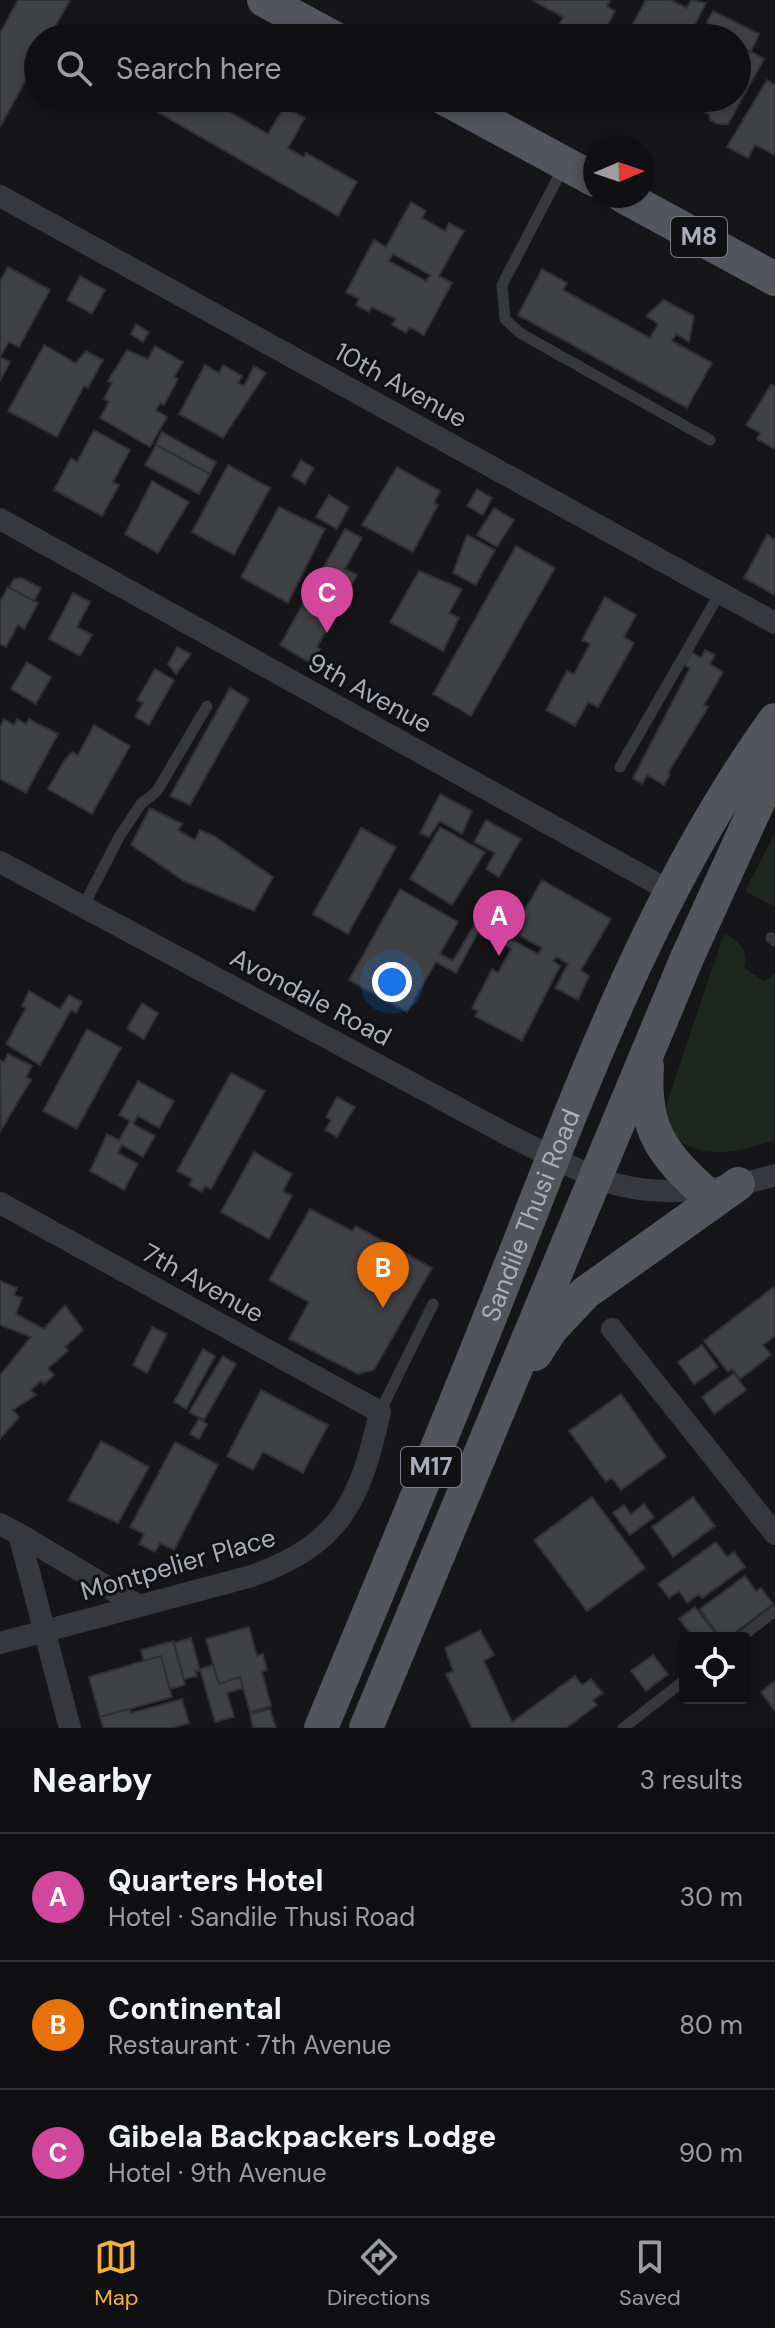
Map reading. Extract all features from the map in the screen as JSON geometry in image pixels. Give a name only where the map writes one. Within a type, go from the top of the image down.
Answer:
[{"type":"main road","points":[[264,0],[308,24]]},
{"type":"main road","points":[[470,112],[583,174]]},
{"type":"main road","name":"M8","points":[[645,208],[775,279]]},
{"type":"main road","name":"Sandile Thusi Road","points":[[321,1728],[438,1450],[552,1156],[670,891],[775,720]]},
{"type":"main road","name":"Sandile Thusi Road","points":[[366,1728],[649,1049],[775,765]]},
{"type":"main road","points":[[649,1049],[646,1088],[658,1143],[674,1166],[700,1188]]},
{"type":"main road","points":[[492,1421],[552,1328],[585,1293],[765,1180]]},
{"type":"street","name":"10th Avenue","points":[[0,196],[775,623]]},
{"type":"street","name":"9th Avenue","points":[[0,519],[670,891]]},
{"type":"street","name":"Avondale Road","points":[[0,862],[597,1178],[656,1190],[765,1180]]},
{"type":"street","name":"7th Avenue","points":[[0,1203],[380,1412]]},
{"type":"street","points":[[612,1329],[775,1534]]},
{"type":"street","name":"Montpelier Place","points":[[0,1643],[252,1576],[292,1561],[320,1542],[341,1516],[356,1490],[380,1412]]},
{"type":"street","points":[[10,1529],[139,1606]]},
{"type":"street","points":[[10,1529],[44,1631],[70,1728]]},
{"type":"lane","points":[[565,164],[502,285],[505,319],[520,333],[710,440]]},
{"type":"lane","points":[[620,767],[720,593]]},
{"type":"lane","points":[[83,907],[119,837],[141,804],[157,791],[207,706]]},
{"type":"lane","points":[[380,1412],[433,1304]]},
{"type":"lane","points":[[748,1632],[775,1611]]},
{"type":"lane","points":[[623,1728],[679,1685]]},
{"type":"shaded area","points":[[775,833],[775,907],[745,891]]},
{"type":"shaded area","points":[[724,934],[742,947],[744,968],[764,981],[775,974],[775,1140],[735,1151],[710,1152],[685,1145],[673,1137],[666,1105]]},
{"type":"building","points":[[18,0],[70,0],[57,24],[24,24],[24,83],[0,127],[0,33]]},
{"type":"building","points":[[532,0],[610,0],[607,6],[615,11],[608,24],[560,24],[563,17]]},
{"type":"building","points":[[646,0],[671,0],[687,8],[691,0],[706,3],[695,24],[632,24]]},
{"type":"building","points":[[713,11],[739,24],[708,24]]},
{"type":"building","points":[[751,30],[759,34],[751,52]]},
{"type":"building","points":[[751,52],[764,59],[751,82]]},
{"type":"building","points":[[767,80],[775,85],[775,155],[755,145],[748,158],[727,147],[748,112],[751,112]]},
{"type":"building","points":[[157,112],[230,112],[268,134],[281,112],[294,112],[305,118],[288,148],[304,157],[306,153],[357,182],[338,216]]},
{"type":"building","points":[[705,112],[735,112],[728,124],[710,120],[710,115]]},
{"type":"building","points":[[411,202],[426,211],[422,218],[445,231],[449,223],[464,231],[439,276],[452,283],[424,335],[410,327],[406,333],[392,325],[396,319],[372,307],[369,312],[356,305],[359,299],[346,292],[374,240],[386,247]],"holes":[[[393,254],[430,275],[426,281],[389,261]]]},
{"type":"building","points":[[8,267],[50,290],[19,347],[9,342],[0,357],[0,282]]},
{"type":"building","points":[[542,269],[567,283],[563,290],[650,338],[658,324],[646,316],[664,300],[694,316],[689,342],[676,334],[672,341],[712,363],[687,408],[518,315]]},
{"type":"building","points":[[80,276],[105,290],[92,314],[67,300]]},
{"type":"building","points":[[136,324],[149,332],[143,342],[131,334]]},
{"type":"building","points":[[44,345],[76,363],[86,351],[103,360],[88,388],[84,386],[57,437],[8,411]]},
{"type":"building","points":[[155,346],[183,362],[164,405],[160,403],[156,410],[167,417],[150,447],[100,418],[109,402],[104,399],[112,383],[108,381],[127,350],[148,359]]},
{"type":"building","points":[[0,357],[10,362],[0,381]]},
{"type":"building","points":[[205,365],[219,373],[223,365],[242,376],[238,383],[244,386],[254,366],[266,373],[223,438],[179,414]]},
{"type":"building","points":[[771,385],[775,386],[775,449],[757,439],[760,433],[746,425]]},
{"type":"building","points":[[94,430],[130,450],[113,482],[119,485],[102,516],[54,490],[71,458],[77,462]]},
{"type":"building","points":[[162,432],[216,462],[210,474],[156,445]]},
{"type":"building","points":[[156,445],[210,474],[199,494],[145,465]]},
{"type":"building","points":[[301,460],[314,468],[305,484],[292,476]]},
{"type":"building","points":[[228,465],[270,488],[234,555],[192,532]]},
{"type":"building","points":[[397,467],[440,491],[434,503],[438,505],[413,552],[362,525]]},
{"type":"building","points":[[152,481],[189,502],[158,553],[125,534]]},
{"type":"building","points":[[477,489],[492,498],[483,515],[467,506]]},
{"type":"building","points":[[329,495],[349,507],[337,529],[316,517]]},
{"type":"building","points":[[279,507],[325,529],[288,603],[241,577]]},
{"type":"building","points":[[494,508],[514,520],[497,547],[477,535]]},
{"type":"building","points":[[345,529],[362,538],[345,569],[357,575],[317,647],[320,649],[312,664],[280,645]]},
{"type":"building","points":[[467,535],[495,550],[476,585],[453,573]]},
{"type":"building","points":[[767,535],[775,539],[775,595],[744,578]]},
{"type":"building","points":[[516,546],[555,568],[471,716],[433,694]]},
{"type":"building","points":[[419,571],[462,589],[449,613],[459,618],[443,651],[390,622]]},
{"type":"building","points":[[21,578],[41,588],[34,601],[9,588],[14,579]]},
{"type":"building","points":[[8,587],[38,603],[24,629],[18,625],[6,647],[0,644],[0,602]]},
{"type":"building","points":[[73,593],[90,602],[77,627],[92,635],[80,656],[49,639]]},
{"type":"building","points":[[605,597],[636,615],[624,637],[634,643],[598,707],[588,702],[575,726],[546,710],[567,671],[574,674],[590,644],[582,640]]},
{"type":"building","points":[[177,647],[191,654],[176,674],[168,664]]},
{"type":"building","points":[[705,650],[715,655],[710,664],[723,672],[704,705],[708,707],[668,773],[670,775],[664,785],[647,775],[642,784],[633,778],[690,668],[684,665],[691,652],[701,658]]},
{"type":"building","points":[[27,662],[51,677],[36,704],[11,689]]},
{"type":"building","points":[[155,669],[174,680],[149,725],[135,717],[143,703],[137,700]]},
{"type":"building","points":[[230,688],[249,699],[190,805],[170,796]]},
{"type":"building","points":[[4,719],[14,725],[17,719],[26,724],[29,719],[58,734],[26,793],[0,779],[0,727]]},
{"type":"building","points":[[94,725],[130,746],[92,814],[48,789],[64,761],[72,752],[78,755]]},
{"type":"building","points":[[440,794],[472,811],[462,834],[440,821],[429,837],[420,833]]},
{"type":"building","points":[[150,808],[182,824],[178,830],[195,840],[200,830],[214,836],[273,877],[254,911],[184,881],[131,845]]},
{"type":"building","points":[[486,820],[521,839],[499,877],[486,869],[495,853],[474,842]]},
{"type":"building","points":[[440,827],[485,852],[452,905],[410,879]]},
{"type":"building","points":[[361,828],[396,847],[348,934],[313,914]]},
{"type":"building","points":[[542,880],[611,919],[581,970],[589,976],[578,1000],[555,988],[568,964],[556,957],[553,961],[560,966],[522,1041],[475,1016],[478,1011],[472,1008],[492,969],[498,973],[511,949],[479,931],[456,973],[436,962],[407,1012],[349,980],[400,889],[458,922],[440,954],[453,961],[477,920],[538,954],[542,948],[520,936],[526,920],[520,918]]},
{"type":"building","points":[[29,991],[60,1009],[69,995],[82,1002],[76,1013],[71,1010],[40,1065],[6,1044],[26,1008],[22,1006]]},
{"type":"building","points":[[142,1003],[158,1013],[144,1039],[127,1029]]},
{"type":"building","points":[[87,1029],[121,1048],[77,1129],[43,1111]]},
{"type":"building","points":[[8,1054],[32,1066],[26,1077],[31,1080],[1,1130],[0,1060],[4,1062]]},
{"type":"building","points":[[231,1073],[265,1091],[211,1189],[205,1186],[202,1192],[189,1185],[192,1179],[177,1171]]},
{"type":"building","points":[[138,1081],[174,1101],[159,1128],[138,1116],[133,1124],[155,1136],[143,1157],[122,1145],[118,1153],[138,1164],[124,1190],[90,1171],[107,1134],[119,1140],[130,1121],[119,1115]]},
{"type":"building","points":[[337,1097],[355,1107],[337,1137],[325,1130],[331,1120],[326,1117]]},
{"type":"building","points":[[254,1152],[292,1174],[283,1191],[292,1196],[269,1239],[221,1212]]},
{"type":"building","points":[[310,1209],[352,1231],[356,1226],[432,1268],[374,1370],[358,1374],[289,1339],[309,1302],[269,1280]]},
{"type":"building","points":[[0,1281],[17,1288],[14,1295],[22,1298],[16,1314],[44,1329],[65,1305],[83,1330],[65,1347],[68,1351],[48,1368],[54,1375],[44,1384],[41,1381],[31,1390],[36,1395],[13,1410],[19,1417],[0,1439],[0,1375],[31,1337],[0,1325]]},
{"type":"building","points":[[775,1286],[775,1336],[763,1345],[771,1355],[740,1379],[732,1369],[728,1372],[704,1341]]},
{"type":"building","points":[[152,1327],[167,1334],[147,1373],[133,1365]]},
{"type":"building","points":[[702,1345],[718,1367],[694,1384],[678,1362]]},
{"type":"building","points":[[203,1349],[215,1356],[186,1409],[174,1402]]},
{"type":"building","points":[[223,1356],[236,1364],[204,1420],[189,1412]]},
{"type":"building","points":[[734,1373],[746,1390],[714,1414],[702,1397]]},
{"type":"building","points":[[261,1390],[328,1425],[303,1473],[263,1452],[253,1470],[227,1456]]},
{"type":"building","points":[[621,1394],[666,1457],[621,1490],[612,1478],[606,1482],[569,1431]]},
{"type":"building","points":[[199,1419],[207,1424],[199,1439],[190,1434]]},
{"type":"building","points":[[101,1441],[149,1467],[118,1523],[68,1500]]},
{"type":"building","points":[[175,1442],[218,1465],[174,1550],[160,1543],[155,1552],[139,1544],[144,1534],[130,1527]]},
{"type":"building","points":[[592,1497],[645,1568],[587,1611],[534,1540]]},
{"type":"building","points":[[693,1497],[715,1526],[673,1557],[652,1527]]},
{"type":"building","points":[[644,1504],[654,1517],[630,1535],[613,1513],[624,1505],[631,1514]]},
{"type":"building","points":[[716,1542],[727,1557],[734,1552],[745,1567],[702,1598],[699,1594],[687,1603],[679,1591],[669,1598],[658,1584]]},
{"type":"building","points":[[745,1576],[756,1591],[761,1588],[773,1604],[736,1632],[716,1632],[700,1609]]},
{"type":"building","points":[[695,1607],[714,1632],[689,1632],[679,1619]]},
{"type":"building","points":[[249,1627],[257,1656],[263,1654],[267,1670],[262,1672],[271,1706],[250,1712],[240,1677],[219,1684],[206,1639]]},
{"type":"building","points":[[480,1630],[494,1655],[484,1661],[512,1722],[575,1676],[582,1685],[591,1679],[603,1693],[593,1700],[597,1705],[566,1728],[472,1728],[446,1674],[453,1671],[445,1648]]},
{"type":"building","points":[[191,1638],[200,1670],[195,1671],[197,1676],[184,1679],[174,1643]]},
{"type":"building","points":[[173,1641],[185,1685],[170,1689],[161,1656],[144,1661],[141,1650]]},
{"type":"building","points":[[653,1655],[668,1674],[646,1691],[631,1671]]},
{"type":"building","points":[[161,1656],[172,1697],[100,1717],[89,1677]]},
{"type":"building","points":[[213,1665],[219,1684],[240,1677],[243,1688],[227,1693],[234,1717],[215,1722],[200,1669]]},
{"type":"building","points":[[775,1681],[775,1711],[761,1692]]},
{"type":"building","points":[[182,1699],[189,1723],[171,1728],[103,1728],[100,1717],[130,1709],[131,1713]]},
{"type":"building","points":[[270,1709],[276,1728],[253,1728],[250,1714]]},
{"type":"place","name":"Gibela Backpackers Lodge","points":[[327,633]]},
{"type":"place","name":"Quarters Hotel","points":[[499,956]]},
{"type":"place","name":"Continental","points":[[383,1308]]}]
